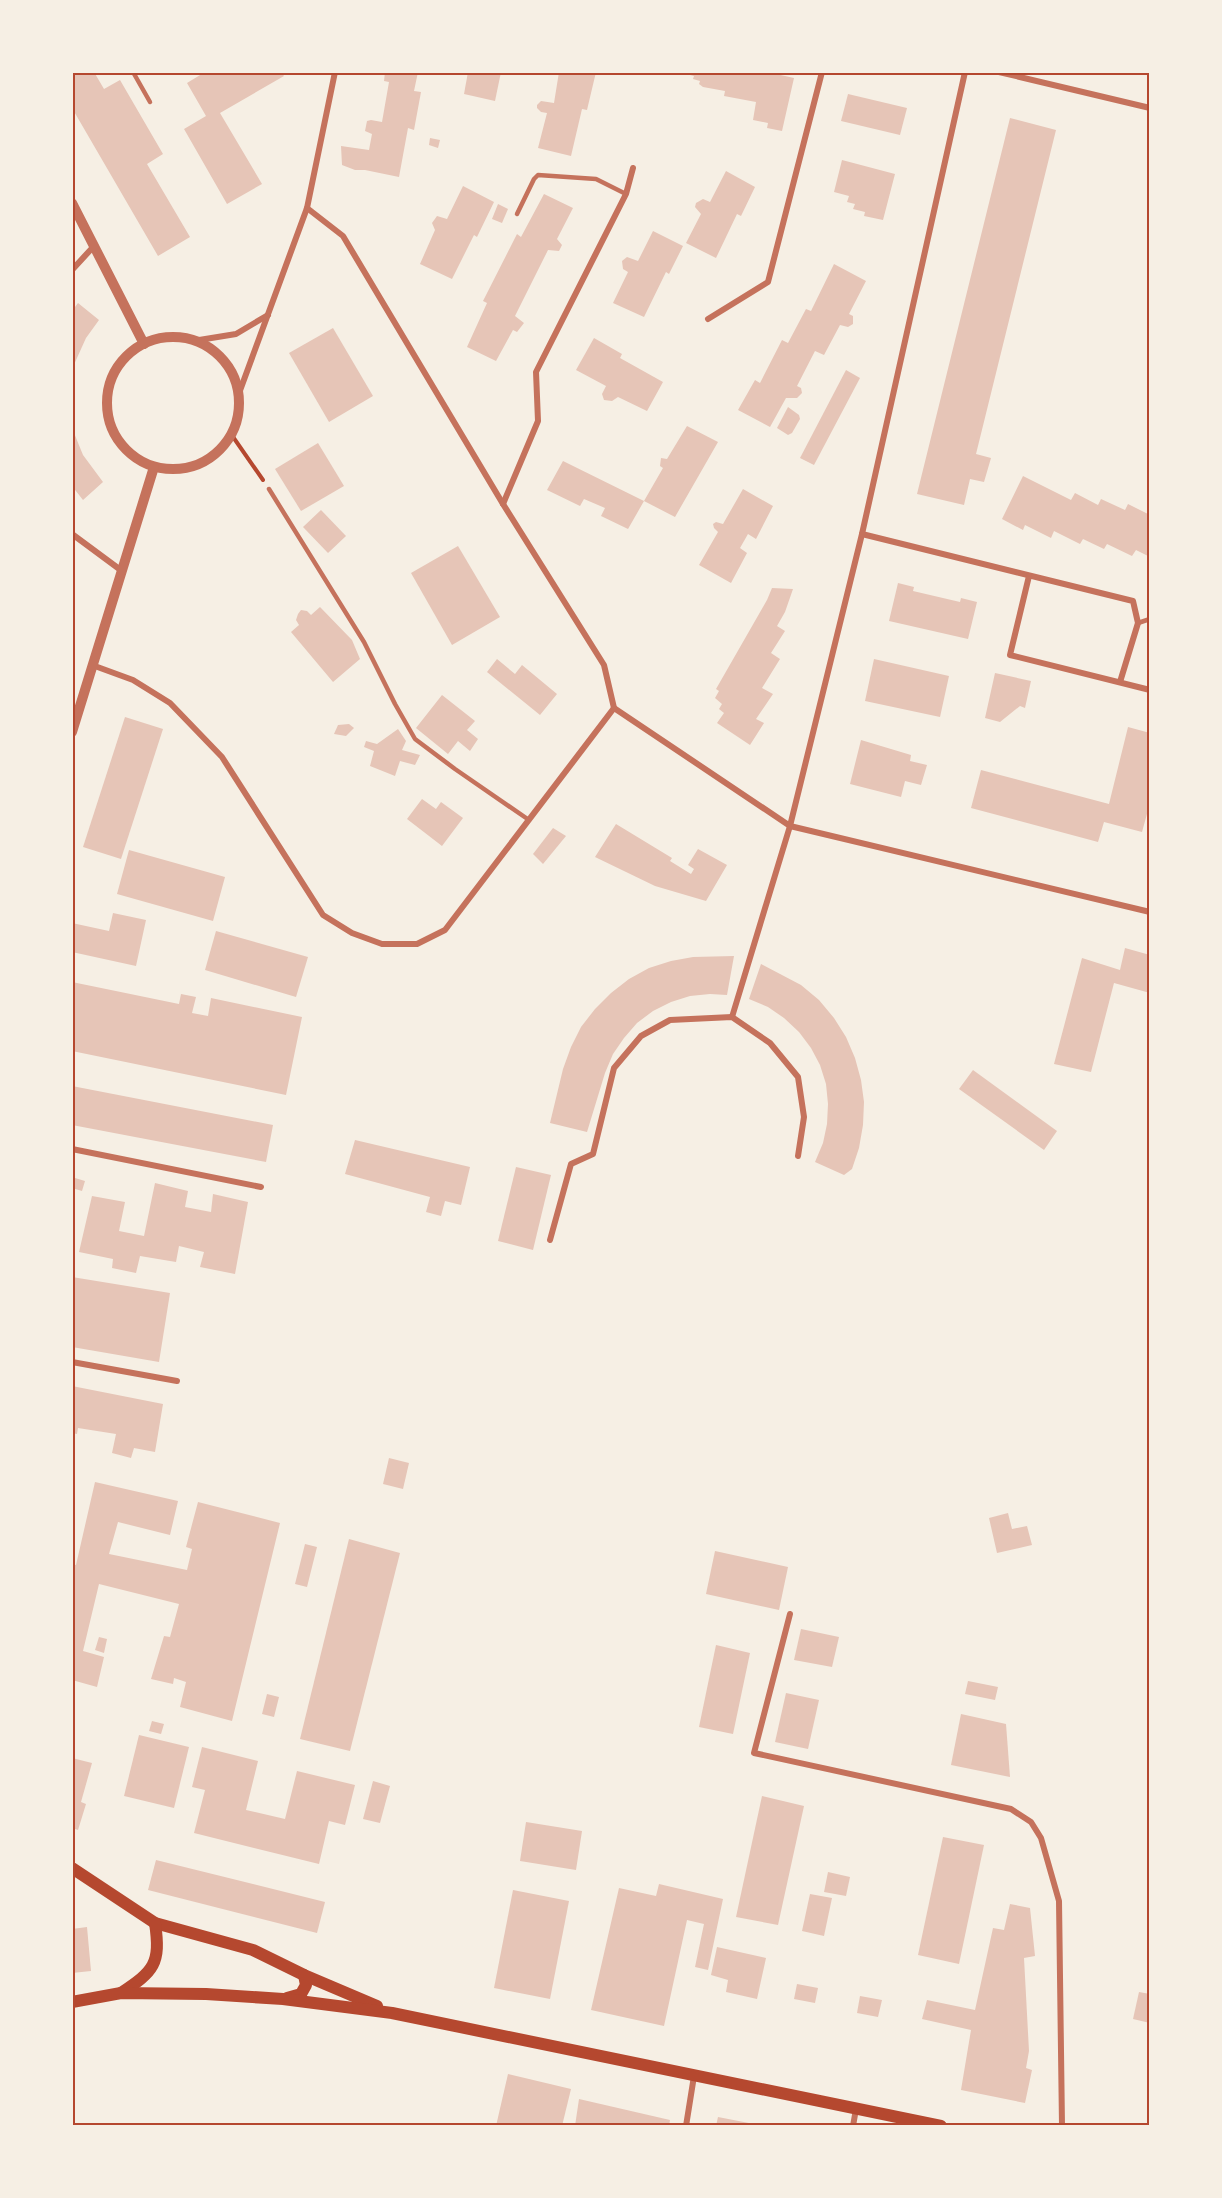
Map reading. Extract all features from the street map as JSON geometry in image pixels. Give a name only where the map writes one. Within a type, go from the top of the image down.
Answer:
[{"type":"main road","points":[[72,1868],[155,1923],[253,1950],[392,2013]]},
{"type":"main road","points":[[121,1993],[145,1976],[155,1963],[159,1946],[155,1923]]},
{"type":"main road","points":[[283,1999],[301,1994],[306,1985],[304,1975]]},
{"type":"main road","points":[[72,2002],[121,1993],[206,1994],[283,1999],[392,2013],[941,2126]]},
{"type":"street","points":[[238,396],[233,378],[224,362],[210,349],[177,337],[160,339],[144,344],[125,357],[112,375],[107,398],[109,420],[118,441],[134,457],[154,467],[177,470],[199,464],[218,452],[231,434],[237,415],[238,396],[307,208],[335,72]]},
{"type":"street","points":[[708,319],[768,282],[822,72]]},
{"type":"street","points":[[732,1017],[790,826],[862,534],[965,72]]},
{"type":"street","points":[[999,72],[1150,108]]},
{"type":"street","points":[[503,504],[538,421],[536,372],[626,194],[633,168]]},
{"type":"street","points":[[72,203],[144,344]]},
{"type":"street","points":[[307,208],[343,236],[503,504],[604,665],[614,708],[790,826],[1150,912]]},
{"type":"street","points":[[72,270],[94,246]]},
{"type":"street","points":[[193,341],[236,334],[268,315]]},
{"type":"street","points":[[72,732],[154,467]]},
{"type":"street","points":[[72,534],[122,571]]},
{"type":"street","points":[[862,534],[1133,601],[1138,623],[1120,682]]},
{"type":"street","points":[[1029,576],[1010,655],[1150,690]]},
{"type":"street","points":[[93,665],[133,680],[170,702],[222,757],[323,915],[352,933],[382,944],[417,944],[445,930],[614,708]]},
{"type":"street","points":[[549,1240],[570,1164],[593,1154],[614,1068],[641,1036],[670,1020],[732,1017],[770,1043],[798,1077],[804,1117],[798,1156]]},
{"type":"street","points":[[72,1149],[261,1187]]},
{"type":"street","points":[[72,1362],[177,1382]]},
{"type":"street","points":[[790,1614],[754,1753],[1011,1809],[1031,1822],[1041,1838],[1059,1901],[1062,2126]]},
{"type":"street","points":[[686,2126],[694,2076]]},
{"type":"street","points":[[853,2126],[856,2109]]},
{"type":"lane","points":[[133,72],[150,102]]},
{"type":"lane","points":[[517,214],[534,178],[538,175],[596,179],[626,194]]},
{"type":"lane","points":[[268,489],[364,642],[415,739],[529,820]]},
{"type":"lane","points":[[1138,623],[1150,619]]},
{"type":"path","points":[[231,434],[268,489]]},
{"type":"building","points":[[72,72],[94,72],[104,89],[120,80],[163,154],[147,164],[190,237],[158,256],[72,108]]},
{"type":"building","points":[[205,72],[281,72],[284,76],[220,113],[262,184],[227,204],[184,129],[206,116],[187,83]]},
{"type":"building","points":[[385,72],[418,72],[414,91],[421,92],[414,130],[408,128],[399,177],[355,170],[342,165],[341,146],[369,150],[372,134],[365,131],[367,121],[382,122],[389,82],[384,81]]},
{"type":"building","points":[[468,72],[501,72],[495,101],[464,94]]},
{"type":"building","points":[[559,72],[596,72],[587,110],[582,109],[571,156],[538,148],[547,113],[541,112],[537,105],[541,101],[554,103]]},
{"type":"building","points":[[686,72],[767,72],[794,78],[782,131],[767,128],[768,123],[753,120],[756,102],[724,96],[725,91],[703,87],[699,84],[700,81],[693,79],[694,76]]},
{"type":"building","points":[[848,94],[907,108],[900,135],[841,121]]},
{"type":"building","points":[[1010,118],[1056,130],[976,454],[991,458],[984,482],[970,479],[964,505],[917,494]]},
{"type":"building","points":[[430,138],[440,140],[438,148],[429,145]]},
{"type":"building","points":[[842,160],[895,174],[883,220],[864,216],[865,212],[853,209],[855,204],[847,202],[849,196],[834,192]]},
{"type":"building","points":[[726,171],[755,187],[741,216],[737,214],[716,258],[686,243],[701,214],[695,207],[696,203],[703,199],[710,202]]},
{"type":"building","points":[[463,186],[494,202],[477,237],[474,235],[452,279],[420,264],[435,230],[432,223],[437,216],[447,219]]},
{"type":"building","points":[[544,194],[573,208],[557,239],[562,245],[559,251],[548,250],[515,316],[524,323],[517,332],[513,330],[496,361],[467,347],[487,303],[483,301],[517,234],[521,237]]},
{"type":"building","points":[[498,204],[508,209],[502,223],[492,219]]},
{"type":"building","points":[[653,231],[683,246],[669,274],[666,272],[644,317],[613,303],[628,272],[623,269],[622,261],[627,257],[638,261]]},
{"type":"building","points":[[834,264],[866,281],[849,314],[853,316],[853,324],[848,327],[840,325],[824,355],[815,351],[797,386],[801,388],[802,393],[797,398],[786,398],[770,427],[738,410],[755,380],[760,383],[782,340],[788,343],[806,309],[811,311]]},
{"type":"building","points":[[78,303],[99,320],[86,338],[72,369],[72,311]]},
{"type":"building","points":[[333,328],[373,396],[329,422],[289,353]]},
{"type":"building","points":[[594,338],[622,354],[620,358],[663,382],[647,411],[618,397],[612,401],[604,400],[602,394],[606,386],[576,370]]},
{"type":"building","points":[[846,370],[860,378],[814,465],[800,458]]},
{"type":"building","points":[[788,407],[799,415],[800,419],[792,433],[788,435],[777,428]]},
{"type":"building","points":[[687,426],[718,442],[675,517],[644,501],[663,468],[660,466],[661,458],[667,459]]},
{"type":"building","points":[[72,428],[83,455],[103,482],[83,500],[72,486]]},
{"type":"building","points":[[318,443],[344,486],[301,511],[275,469]]},
{"type":"building","points":[[563,461],[644,501],[628,529],[601,516],[605,508],[584,499],[580,506],[547,490]]},
{"type":"building","points":[[1023,476],[1071,500],[1075,493],[1098,505],[1101,499],[1125,510],[1128,504],[1150,515],[1150,557],[1136,550],[1132,556],[1107,544],[1104,549],[1083,539],[1080,544],[1054,531],[1051,538],[1025,525],[1023,530],[1002,519]]},
{"type":"building","points":[[743,489],[773,506],[756,539],[748,534],[740,548],[747,553],[731,583],[699,565],[718,532],[713,524],[716,522],[723,524]]},
{"type":"building","points":[[321,510],[346,536],[328,553],[303,527]]},
{"type":"building","points":[[458,546],[500,617],[452,645],[411,573]]},
{"type":"building","points":[[898,583],[914,587],[913,591],[960,602],[961,598],[977,602],[968,639],[889,621]]},
{"type":"building","points":[[772,588],[793,589],[777,626],[785,631],[771,653],[780,659],[762,688],[773,694],[756,719],[764,723],[750,745],[717,723],[724,713],[719,709],[722,704],[715,698],[719,691],[716,689]]},
{"type":"building","points":[[320,607],[352,640],[360,659],[333,682],[291,632],[299,625],[296,620],[301,610],[311,615]]},
{"type":"building","points":[[497,659],[515,674],[522,665],[557,694],[540,715],[487,672]]},
{"type":"building","points":[[874,659],[949,676],[940,717],[865,701]]},
{"type":"building","points":[[995,673],[1031,681],[1025,708],[1020,706],[1000,722],[985,718]]},
{"type":"building","points":[[442,695],[475,721],[467,730],[478,739],[470,751],[458,741],[448,754],[416,728]]},
{"type":"building","points":[[125,717],[163,729],[121,859],[83,847]]},
{"type":"building","points":[[349,724],[354,728],[346,736],[334,734],[338,725]]},
{"type":"building","points":[[1128,727],[1150,733],[1150,803],[1142,832],[1104,822],[1098,842],[971,808],[981,770],[1109,804]]},
{"type":"building","points":[[398,729],[406,741],[402,750],[420,755],[415,765],[400,761],[395,776],[370,766],[374,751],[364,747],[366,741],[377,744]]},
{"type":"building","points":[[861,740],[911,755],[910,761],[927,765],[921,785],[905,781],[901,797],[850,784]]},
{"type":"building","points":[[422,799],[436,809],[441,802],[463,818],[442,846],[407,819]]},
{"type":"building","points":[[616,824],[672,858],[670,861],[691,874],[694,869],[688,865],[698,849],[727,865],[706,901],[655,886],[595,857]]},
{"type":"building","points":[[553,828],[566,836],[543,864],[533,854]]},
{"type":"building","points":[[129,850],[225,877],[213,921],[117,894]]},
{"type":"building","points":[[113,913],[146,920],[136,966],[72,952],[72,923],[109,931]]},
{"type":"building","points":[[216,931],[308,957],[296,997],[205,970]]},
{"type":"building","points":[[1125,948],[1150,955],[1150,993],[1114,983],[1091,1072],[1054,1064],[1082,958],[1120,970]]},
{"type":"building","points":[[734,956],[727,995],[690,996],[671,1002],[653,1011],[637,1023],[624,1038],[613,1054],[605,1073],[587,1132],[550,1123],[563,1069],[571,1047],[581,1027],[611,993],[629,979],[649,968],[671,961],[693,957]]},
{"type":"building","points":[[761,964],[801,985],[819,1000],[846,1037],[855,1058],[864,1102],[863,1125],[852,1169],[844,1175],[815,1162],[823,1143],[828,1104],[826,1084],[811,1048],[784,1018],[768,1007],[749,999]]},
{"type":"building","points":[[72,982],[179,1004],[181,994],[196,997],[192,1013],[208,1016],[211,998],[302,1017],[286,1095],[72,1051]]},
{"type":"building","points":[[973,1070],[1057,1131],[1044,1150],[959,1089]]},
{"type":"building","points":[[72,1086],[273,1125],[266,1162],[72,1125]]},
{"type":"building","points":[[355,1140],[470,1167],[461,1205],[445,1201],[441,1216],[426,1212],[430,1197],[345,1174]]},
{"type":"building","points":[[516,1167],[551,1175],[533,1250],[498,1241]]},
{"type":"building","points":[[72,1170],[75,1178],[85,1181],[82,1191],[72,1188]]},
{"type":"building","points":[[155,1183],[188,1191],[185,1207],[211,1212],[213,1194],[248,1202],[235,1274],[200,1267],[204,1252],[179,1246],[176,1262],[140,1256],[136,1273],[112,1268],[113,1259],[79,1252],[92,1196],[125,1202],[119,1231],[144,1236]]},
{"type":"building","points":[[72,1277],[170,1293],[159,1362],[72,1347]]},
{"type":"building","points":[[72,1386],[163,1404],[155,1452],[134,1448],[131,1458],[112,1453],[116,1434],[78,1428],[77,1434],[72,1433]]},
{"type":"building","points":[[389,1458],[409,1463],[403,1489],[383,1484]]},
{"type":"building","points":[[95,1482],[178,1501],[170,1535],[118,1522],[109,1554],[187,1570],[192,1549],[186,1547],[198,1502],[280,1523],[232,1721],[180,1707],[186,1682],[174,1678],[173,1684],[151,1679],[164,1636],[170,1637],[179,1604],[99,1584],[83,1651],[104,1657],[97,1687],[72,1680],[72,1564],[76,1565]]},
{"type":"building","points":[[1008,1513],[1012,1529],[1027,1526],[1032,1545],[997,1553],[989,1518]]},
{"type":"building","points":[[349,1539],[400,1553],[350,1751],[300,1739]]},
{"type":"building","points":[[305,1544],[317,1547],[307,1587],[295,1584]]},
{"type":"building","points":[[715,1551],[788,1567],[779,1610],[706,1594]]},
{"type":"building","points":[[801,1629],[839,1637],[832,1667],[794,1660]]},
{"type":"building","points":[[99,1637],[107,1639],[104,1653],[95,1650]]},
{"type":"building","points":[[716,1645],[750,1653],[733,1734],[699,1727]]},
{"type":"building","points":[[968,1681],[998,1687],[995,1700],[965,1694]]},
{"type":"building","points":[[786,1693],[819,1700],[808,1749],[775,1742]]},
{"type":"building","points":[[267,1694],[279,1697],[274,1717],[262,1714]]},
{"type":"building","points":[[961,1714],[1006,1724],[1010,1777],[951,1765]]},
{"type":"building","points":[[152,1721],[164,1724],[161,1734],[149,1731]]},
{"type":"building","points":[[139,1735],[189,1747],[174,1808],[124,1796]]},
{"type":"building","points":[[202,1747],[258,1761],[246,1810],[285,1819],[297,1771],[355,1785],[345,1825],[329,1821],[319,1864],[194,1833],[205,1790],[192,1787]]},
{"type":"building","points":[[72,1758],[92,1763],[81,1802],[86,1804],[78,1830],[72,1828]]},
{"type":"building","points":[[373,1781],[390,1786],[380,1823],[363,1819]]},
{"type":"building","points":[[762,1796],[804,1806],[778,1925],[736,1917]]},
{"type":"building","points":[[526,1822],[582,1831],[576,1870],[520,1861]]},
{"type":"building","points":[[943,1837],[984,1845],[959,1964],[918,1955]]},
{"type":"building","points":[[156,1860],[325,1902],[317,1933],[148,1890]]},
{"type":"building","points":[[828,1872],[850,1877],[846,1896],[824,1892]]},
{"type":"building","points":[[659,1884],[723,1899],[708,1970],[695,1967],[704,1924],[687,1920],[664,2026],[591,2010],[619,1888],[656,1896]]},
{"type":"building","points":[[513,1890],[569,1901],[550,1999],[494,1988]]},
{"type":"building","points":[[810,1894],[832,1898],[824,1936],[802,1931]]},
{"type":"building","points":[[1010,1904],[1030,1908],[1035,1956],[1024,1958],[1029,2051],[1026,2068],[1032,2070],[1025,2103],[961,2090],[971,2030],[922,2019],[927,2000],[975,2010],[993,1928],[1004,1930]]},
{"type":"building","points":[[87,1927],[91,1971],[72,1973],[72,1929]]},
{"type":"building","points":[[717,1947],[766,1958],[757,1999],[726,1992],[728,1980],[711,1975]]},
{"type":"building","points":[[797,1984],[818,1988],[815,2003],[794,1999]]},
{"type":"building","points":[[1139,1992],[1150,1994],[1150,2023],[1133,2019]]},
{"type":"building","points":[[860,1996],[882,2000],[878,2017],[857,2013]]},
{"type":"building","points":[[508,2074],[571,2089],[562,2126],[496,2126]]},
{"type":"building","points":[[579,2099],[670,2120],[669,2126],[575,2126]]},
{"type":"building","points":[[718,2117],[759,2125],[759,2126],[716,2126]]}]
